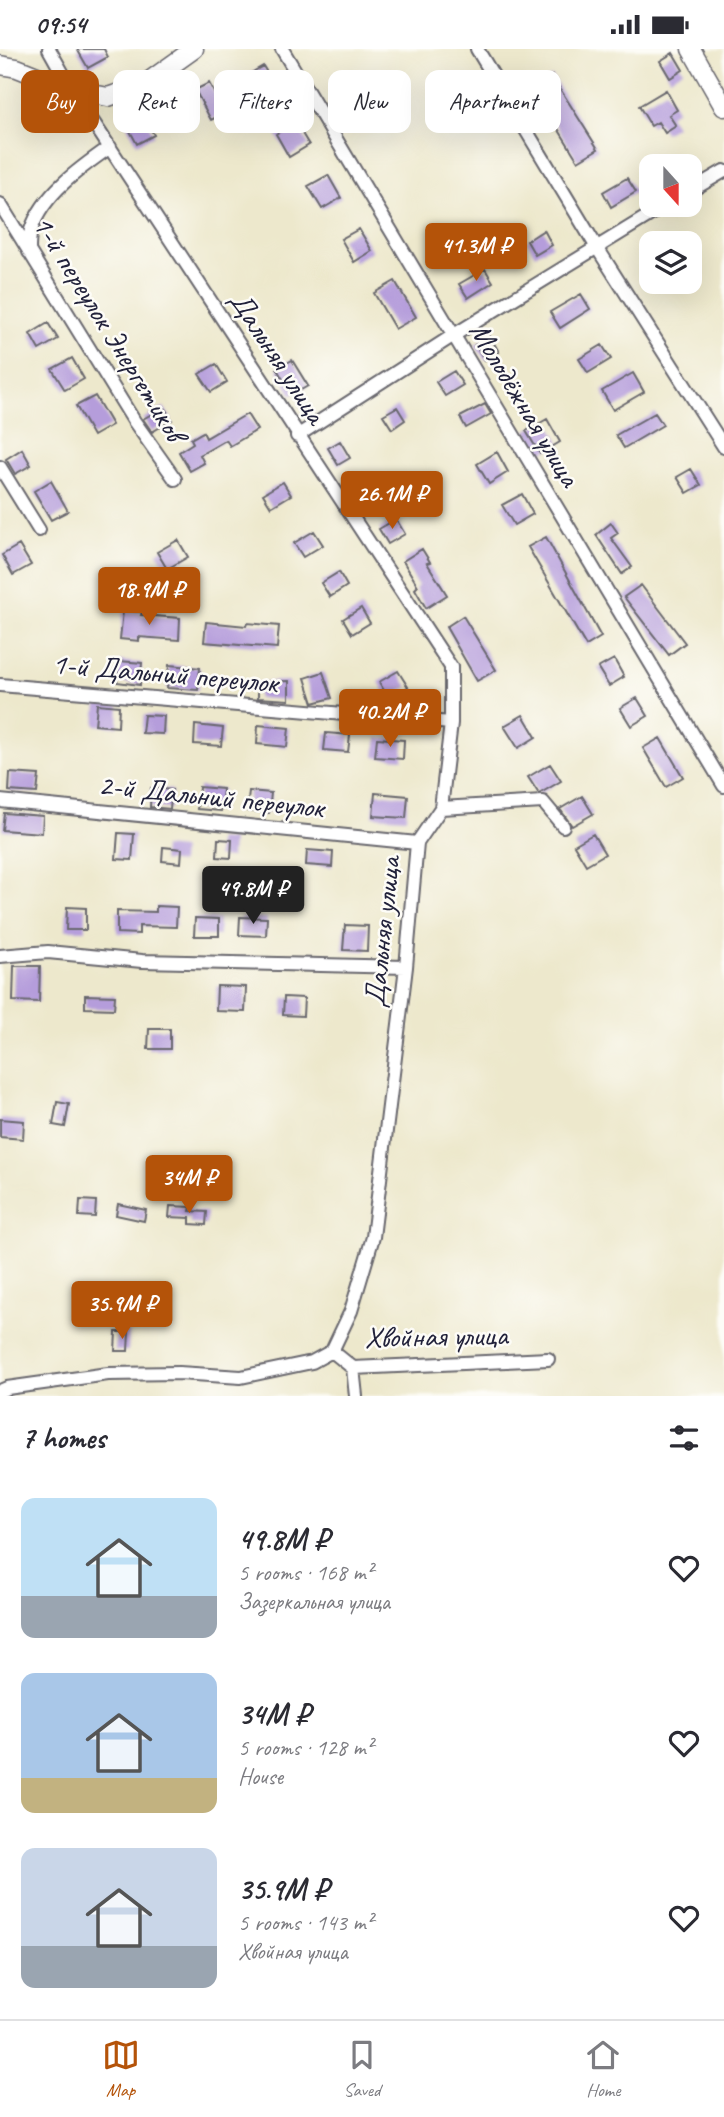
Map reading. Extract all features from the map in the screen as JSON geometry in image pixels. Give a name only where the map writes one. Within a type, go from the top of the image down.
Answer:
[{"type":"main road","points":[[99,95],[108,97],[145,84],[194,49]]},
{"type":"main road","points":[[691,49],[724,107]]},
{"type":"main road","points":[[0,65],[22,70]]},
{"type":"street","name":"Дальняя улица","points":[[49,49],[61,70]]},
{"type":"street","name":"Молодёжная улица","points":[[282,49],[724,786]]},
{"type":"street","points":[[477,49],[596,246],[724,447]]},
{"type":"street","name":"Дальняя улица","points":[[99,130],[451,667],[451,723],[441,808],[416,843],[406,967],[373,1237],[351,1311],[332,1350]]},
{"type":"street","points":[[29,253],[30,232],[44,203],[82,166],[110,147]]},
{"type":"street","points":[[702,184],[724,171]]},
{"type":"street","name":"1-й переулок Энергетиков","points":[[0,204],[134,421],[175,479]]},
{"type":"street","points":[[297,436],[453,335],[646,217]]},
{"type":"street","points":[[0,467],[39,530]]},
{"type":"street","name":"1-й Дальний переулок","points":[[0,685],[451,723]]},
{"type":"street","name":"2-й Дальний переулок","points":[[0,801],[416,843]]},
{"type":"street","points":[[441,808],[543,802],[563,826]]},
{"type":"street","points":[[0,956],[48,952],[142,961],[406,967]]},
{"type":"street","name":"Хвойная улица","points":[[0,1391],[108,1374],[253,1376],[312,1362],[332,1350],[353,1368],[548,1359]]},
{"type":"street","points":[[353,1368],[356,1396]]},
{"type":"building","points":[[77,49],[104,49],[108,57],[88,68]]},
{"type":"building","points":[[673,53],[683,70],[670,78],[660,61]]},
{"type":"building","points":[[209,83],[214,92],[214,118],[211,120],[200,99],[200,88]]},
{"type":"building","points":[[561,90],[598,149],[578,161],[561,133]]},
{"type":"building","points":[[666,90],[677,110],[669,115],[676,126],[665,133],[658,122],[651,126],[639,106]]},
{"type":"building","points":[[131,133],[153,133],[154,135],[137,144]]},
{"type":"building","points":[[302,133],[309,145],[289,157],[276,134]]},
{"type":"building","points":[[328,175],[341,198],[322,209],[308,186]]},
{"type":"building","points":[[627,178],[636,192],[611,207],[603,192]]},
{"type":"building","points":[[359,229],[372,251],[354,262],[341,239]]},
{"type":"building","points":[[544,230],[552,245],[535,255],[527,241]]},
{"type":"building","points":[[485,269],[493,282],[468,298],[459,284]]},
{"type":"building","points":[[395,281],[416,317],[395,329],[374,293]]},
{"type":"building","points":[[581,294],[590,309],[560,328],[550,312]]},
{"type":"building","points":[[48,323],[58,339],[39,350],[30,334]]},
{"type":"building","points":[[490,336],[499,352],[485,360],[475,345]]},
{"type":"building","points":[[602,345],[611,359],[588,373],[579,359]]},
{"type":"building","points":[[72,358],[84,379],[65,390],[52,369]]},
{"type":"building","points":[[292,360],[308,386],[292,395],[277,369]]},
{"type":"building","points":[[216,364],[227,382],[211,392],[199,374]]},
{"type":"building","points":[[454,371],[463,385],[445,396],[436,382]]},
{"type":"building","points":[[633,373],[644,392],[613,410],[602,391]]},
{"type":"building","points":[[95,396],[112,425],[93,436],[76,406]]},
{"type":"building","points":[[485,404],[491,414],[466,428],[460,417]]},
{"type":"building","points":[[164,407],[172,420],[152,432],[143,419]]},
{"type":"building","points":[[397,407],[405,420],[392,429],[383,415]]},
{"type":"building","points":[[655,413],[663,425],[624,448],[616,435]]},
{"type":"building","points":[[247,414],[257,430],[230,446],[226,440],[200,455],[204,463],[190,471],[179,452],[193,443],[191,439],[203,432],[206,438]]},
{"type":"building","points":[[547,419],[560,442],[540,454],[526,431]]},
{"type":"building","points":[[340,441],[350,458],[338,465],[328,448]]},
{"type":"building","points":[[22,449],[31,465],[15,474],[6,459]]},
{"type":"building","points":[[497,452],[508,472],[489,484],[477,464]]},
{"type":"building","points":[[691,469],[701,485],[687,493],[677,477]]},
{"type":"building","points":[[51,481],[68,511],[51,520],[34,491]]},
{"type":"building","points":[[283,482],[291,495],[271,507],[263,494]]},
{"type":"building","points":[[522,494],[533,514],[514,525],[502,505]]},
{"type":"building","points":[[396,519],[405,534],[388,544],[379,529]]},
{"type":"building","points":[[611,523],[618,533],[611,538],[632,567],[622,574],[596,535]]},
{"type":"building","points":[[314,531],[323,545],[303,557],[294,543]]},
{"type":"building","points":[[546,537],[601,637],[586,646],[528,547]]},
{"type":"building","points":[[178,540],[188,557],[167,569],[157,552]]},
{"type":"building","points":[[19,545],[31,565],[13,575],[2,555]]},
{"type":"building","points":[[422,549],[430,562],[427,563],[447,595],[426,608],[415,589],[418,586],[403,561]]},
{"type":"building","points":[[339,572],[347,586],[330,597],[321,583]]},
{"type":"building","points":[[641,585],[685,643],[669,655],[624,597]]},
{"type":"building","points":[[361,608],[370,623],[352,634],[343,619]]},
{"type":"building","points":[[123,611],[180,618],[179,640],[139,637],[139,641],[120,639]]},
{"type":"building","points":[[463,616],[496,670],[477,681],[446,627]]},
{"type":"building","points":[[206,622],[279,626],[277,648],[204,642]]},
{"type":"building","points":[[614,659],[624,677],[609,686],[598,668]]},
{"type":"building","points":[[119,661],[142,663],[140,685],[117,682]]},
{"type":"building","points":[[169,665],[200,668],[198,690],[167,688]]},
{"type":"building","points":[[398,671],[408,687],[389,699],[379,682]]},
{"type":"building","points":[[323,672],[332,698],[313,703],[305,678]]},
{"type":"building","points":[[289,681],[289,700],[258,698],[258,682]]},
{"type":"building","points":[[637,698],[648,716],[631,726],[620,708]]},
{"type":"building","points":[[97,704],[119,706],[118,727],[95,725]]},
{"type":"building","points":[[144,715],[164,716],[163,734],[142,733]]},
{"type":"building","points":[[523,715],[536,737],[518,748],[504,726]]},
{"type":"building","points":[[195,725],[223,728],[221,746],[194,744]]},
{"type":"building","points":[[258,725],[289,728],[287,747],[257,744]]},
{"type":"building","points":[[326,733],[350,735],[348,752],[324,750]]},
{"type":"building","points":[[377,738],[404,740],[403,759],[375,757]]},
{"type":"building","points":[[660,738],[683,777],[666,787],[643,748]]},
{"type":"building","points":[[550,764],[561,781],[539,794],[528,777]]},
{"type":"building","points":[[10,773],[39,775],[37,793],[9,791]]},
{"type":"building","points":[[199,787],[223,789],[221,811],[197,809]]},
{"type":"building","points":[[151,788],[172,790],[170,809],[150,807]]},
{"type":"building","points":[[249,791],[271,793],[269,813],[247,811]]},
{"type":"building","points":[[375,793],[408,796],[406,818],[373,816]]},
{"type":"building","points":[[582,796],[593,814],[572,826],[560,809]]},
{"type":"building","points":[[4,813],[43,816],[42,833],[2,830]]},
{"type":"building","points":[[118,833],[134,834],[132,860],[116,859]]},
{"type":"building","points":[[593,834],[605,854],[586,865],[574,845]]},
{"type":"building","points":[[218,839],[232,840],[231,858],[217,857]]},
{"type":"building","points":[[163,847],[182,849],[181,863],[162,861]]},
{"type":"building","points":[[307,850],[333,852],[332,867],[306,865]]},
{"type":"building","points":[[156,906],[177,907],[176,927],[139,926],[139,934],[117,933],[117,911],[156,912]]},
{"type":"building","points":[[67,907],[86,908],[86,930],[66,930]]},
{"type":"building","points":[[240,917],[267,918],[266,936],[239,935]]},
{"type":"building","points":[[195,918],[219,919],[219,936],[194,936]]},
{"type":"building","points":[[345,925],[368,926],[367,951],[343,950]]},
{"type":"building","points":[[14,966],[40,966],[39,1002],[13,1001]]},
{"type":"building","points":[[217,986],[246,987],[245,1012],[216,1011]]},
{"type":"building","points":[[85,995],[115,996],[114,1009],[85,1008]]},
{"type":"building","points":[[284,997],[304,998],[303,1016],[283,1015]]},
{"type":"building","points":[[149,1029],[170,1029],[170,1049],[148,1049]]},
{"type":"building","points":[[57,1102],[69,1104],[65,1127],[53,1125]]},
{"type":"building","points":[[0,1119],[24,1121],[23,1139],[0,1137]]},
{"type":"building","points":[[80,1200],[96,1201],[95,1217],[79,1216]]},
{"type":"building","points":[[118,1204],[146,1210],[144,1221],[116,1215]]},
{"type":"building","points":[[170,1206],[191,1207],[190,1211],[207,1212],[206,1225],[190,1224],[190,1218],[169,1217]]},
{"type":"building","points":[[116,1332],[129,1332],[128,1351],[115,1351]]}]
